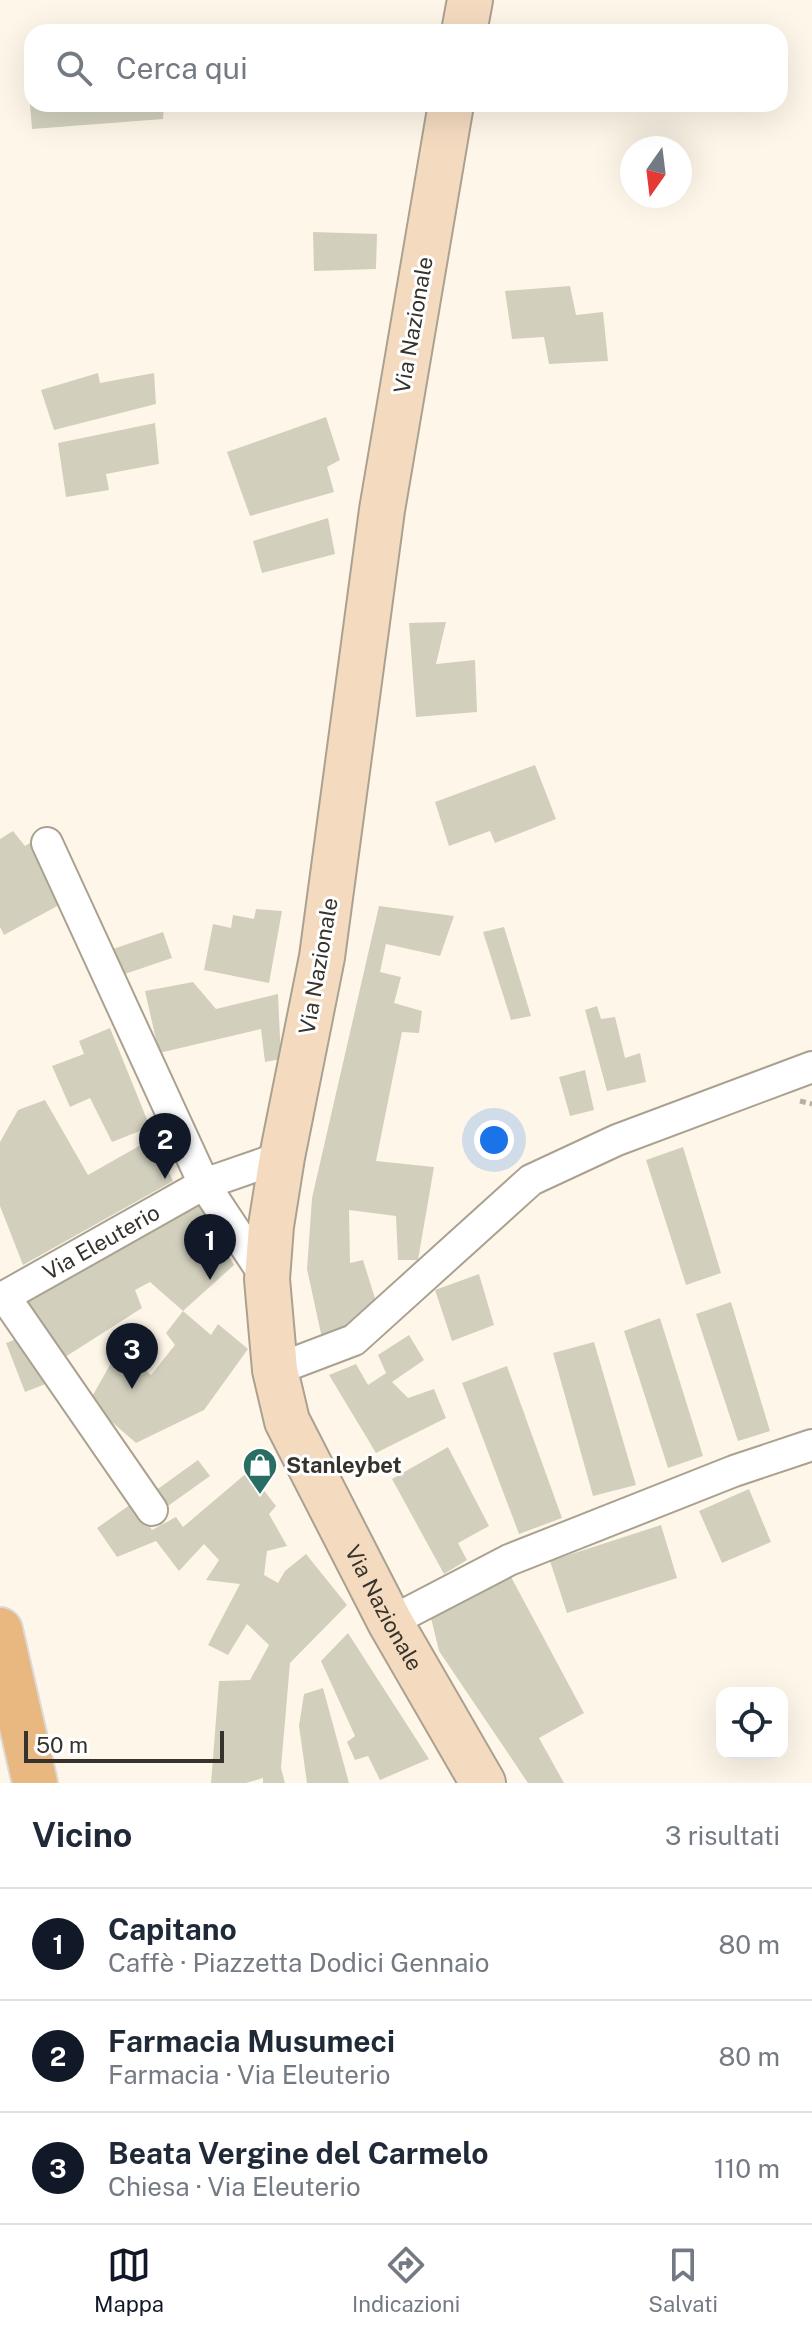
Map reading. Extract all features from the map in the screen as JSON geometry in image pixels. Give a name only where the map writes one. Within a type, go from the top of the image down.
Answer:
[{"type":"main road","points":[[466,24],[470,0]]},
{"type":"main road","name":"Via Nazionale","points":[[450,112],[382,510],[322,957],[282,1157],[271,1226],[267,1279],[275,1370],[287,1421],[390,1622],[483,1783]]},
{"type":"main road","points":[[0,1630],[35,1783]]},
{"type":"street","points":[[47,843],[204,1184],[267,1279]]},
{"type":"street","points":[[275,1370],[354,1340],[531,1180],[617,1140],[812,1067]]},
{"type":"street","name":"Via Eleuterio","points":[[3,1298],[204,1184],[282,1157]]},
{"type":"street","points":[[3,1298],[152,1510]]},
{"type":"street","points":[[390,1622],[509,1560],[734,1471],[812,1445]]},
{"type":"building","points":[[31,112],[163,112],[163,119],[32,129]]},
{"type":"building","points":[[313,232],[377,234],[376,269],[314,271]]},
{"type":"building","points":[[570,286],[576,315],[603,312],[608,361],[549,364],[544,337],[512,339],[505,291]]},
{"type":"building","points":[[98,373],[100,383],[154,373],[156,404],[54,430],[41,390]]},
{"type":"building","points":[[326,417],[340,460],[327,467],[334,492],[250,516],[227,452]]},
{"type":"building","points":[[155,423],[159,464],[106,474],[109,490],[66,497],[58,443]]},
{"type":"building","points":[[328,518],[335,554],[262,573],[253,541]]},
{"type":"building","points":[[446,622],[436,664],[475,660],[477,712],[416,717],[409,623]]},
{"type":"building","points":[[535,765],[556,819],[495,843],[490,831],[449,846],[435,802]]},
{"type":"building","points":[[13,831],[25,846],[38,838],[70,899],[4,935],[0,927],[0,839]]},
{"type":"building","points":[[379,906],[454,916],[440,956],[386,944],[380,972],[401,977],[394,1003],[422,1011],[419,1033],[402,1032],[376,1161],[434,1167],[418,1260],[398,1260],[396,1216],[349,1210],[350,1263],[363,1260],[379,1311],[323,1343],[307,1269],[312,1198]]},
{"type":"building","points":[[256,909],[282,911],[269,983],[204,970],[213,924],[231,928],[233,915],[254,919]]},
{"type":"building","points":[[504,927],[531,1016],[511,1020],[483,932]]},
{"type":"building","points":[[163,932],[172,958],[119,976],[110,950]]},
{"type":"building","points":[[193,982],[216,1009],[278,994],[281,1059],[265,1062],[261,1029],[159,1053],[145,991]]},
{"type":"building","points":[[597,1006],[601,1019],[615,1017],[625,1058],[640,1053],[646,1082],[607,1091],[585,1010]]},
{"type":"building","points":[[110,1028],[150,1127],[112,1142],[90,1098],[70,1107],[52,1066],[84,1054],[79,1041]]},
{"type":"building","points":[[585,1070],[594,1110],[570,1116],[559,1077]]},
{"type":"building","points":[[45,1100],[88,1175],[153,1138],[173,1181],[23,1265],[0,1206],[0,1142],[18,1110]]},
{"type":"building","points":[[683,1147],[721,1273],[686,1285],[646,1160]]},
{"type":"building","points":[[197,1200],[234,1265],[183,1311],[150,1282],[135,1290],[142,1308],[62,1359],[24,1299]]},
{"type":"building","points":[[479,1274],[494,1325],[452,1341],[435,1290]]},
{"type":"building","points":[[731,1302],[770,1431],[738,1441],[696,1314]]},
{"type":"building","points":[[183,1311],[211,1335],[218,1324],[248,1349],[204,1410],[136,1443],[89,1402],[119,1349],[151,1375],[175,1345],[166,1333]]},
{"type":"building","points":[[660,1318],[703,1456],[668,1468],[624,1331]]},
{"type":"building","points":[[409,1335],[424,1360],[392,1382],[408,1398],[434,1389],[446,1418],[376,1453],[329,1375],[356,1364],[368,1385],[386,1373],[378,1355]]},
{"type":"building","points":[[24,1336],[53,1381],[25,1392],[6,1343]]},
{"type":"building","points":[[594,1342],[636,1485],[593,1496],[553,1353]]},
{"type":"building","points":[[507,1366],[562,1518],[519,1534],[462,1383]]},
{"type":"building","points":[[448,1447],[489,1526],[458,1543],[467,1560],[444,1574],[392,1479]]},
{"type":"building","points":[[198,1460],[210,1476],[168,1506],[155,1491]]},
{"type":"building","points":[[249,1471],[276,1506],[269,1514],[287,1546],[267,1551],[264,1575],[278,1583],[285,1571],[306,1554],[347,1605],[290,1663],[281,1768],[285,1783],[263,1783],[263,1778],[246,1783],[211,1783],[219,1681],[250,1680],[269,1645],[247,1624],[228,1655],[208,1645],[240,1584],[206,1580],[219,1560],[204,1544],[179,1571],[156,1541],[117,1557],[97,1528],[134,1502],[152,1530],[176,1517],[183,1527]]},
{"type":"building","points":[[749,1489],[771,1542],[722,1563],[699,1511]]},
{"type":"building","points":[[661,1525],[677,1578],[567,1613],[550,1561]]},
{"type":"building","points":[[510,1575],[584,1713],[539,1738],[564,1783],[528,1783],[439,1651],[431,1618]]},
{"type":"building","points":[[348,1633],[429,1759],[380,1780],[368,1756],[355,1760],[347,1742],[355,1736],[321,1661]]},
{"type":"building","points":[[323,1688],[349,1783],[307,1783],[299,1726],[304,1694]]},
{"type":"place","name":"Farmacia Musumeci","points":[[165,1179]]},
{"type":"place","name":"Capitano","points":[[210,1280]]},
{"type":"place","name":"Beata Vergine del Carmelo","points":[[132,1389]]},
{"type":"place","name":"Stanleybet","points":[[260,1496]]}]
